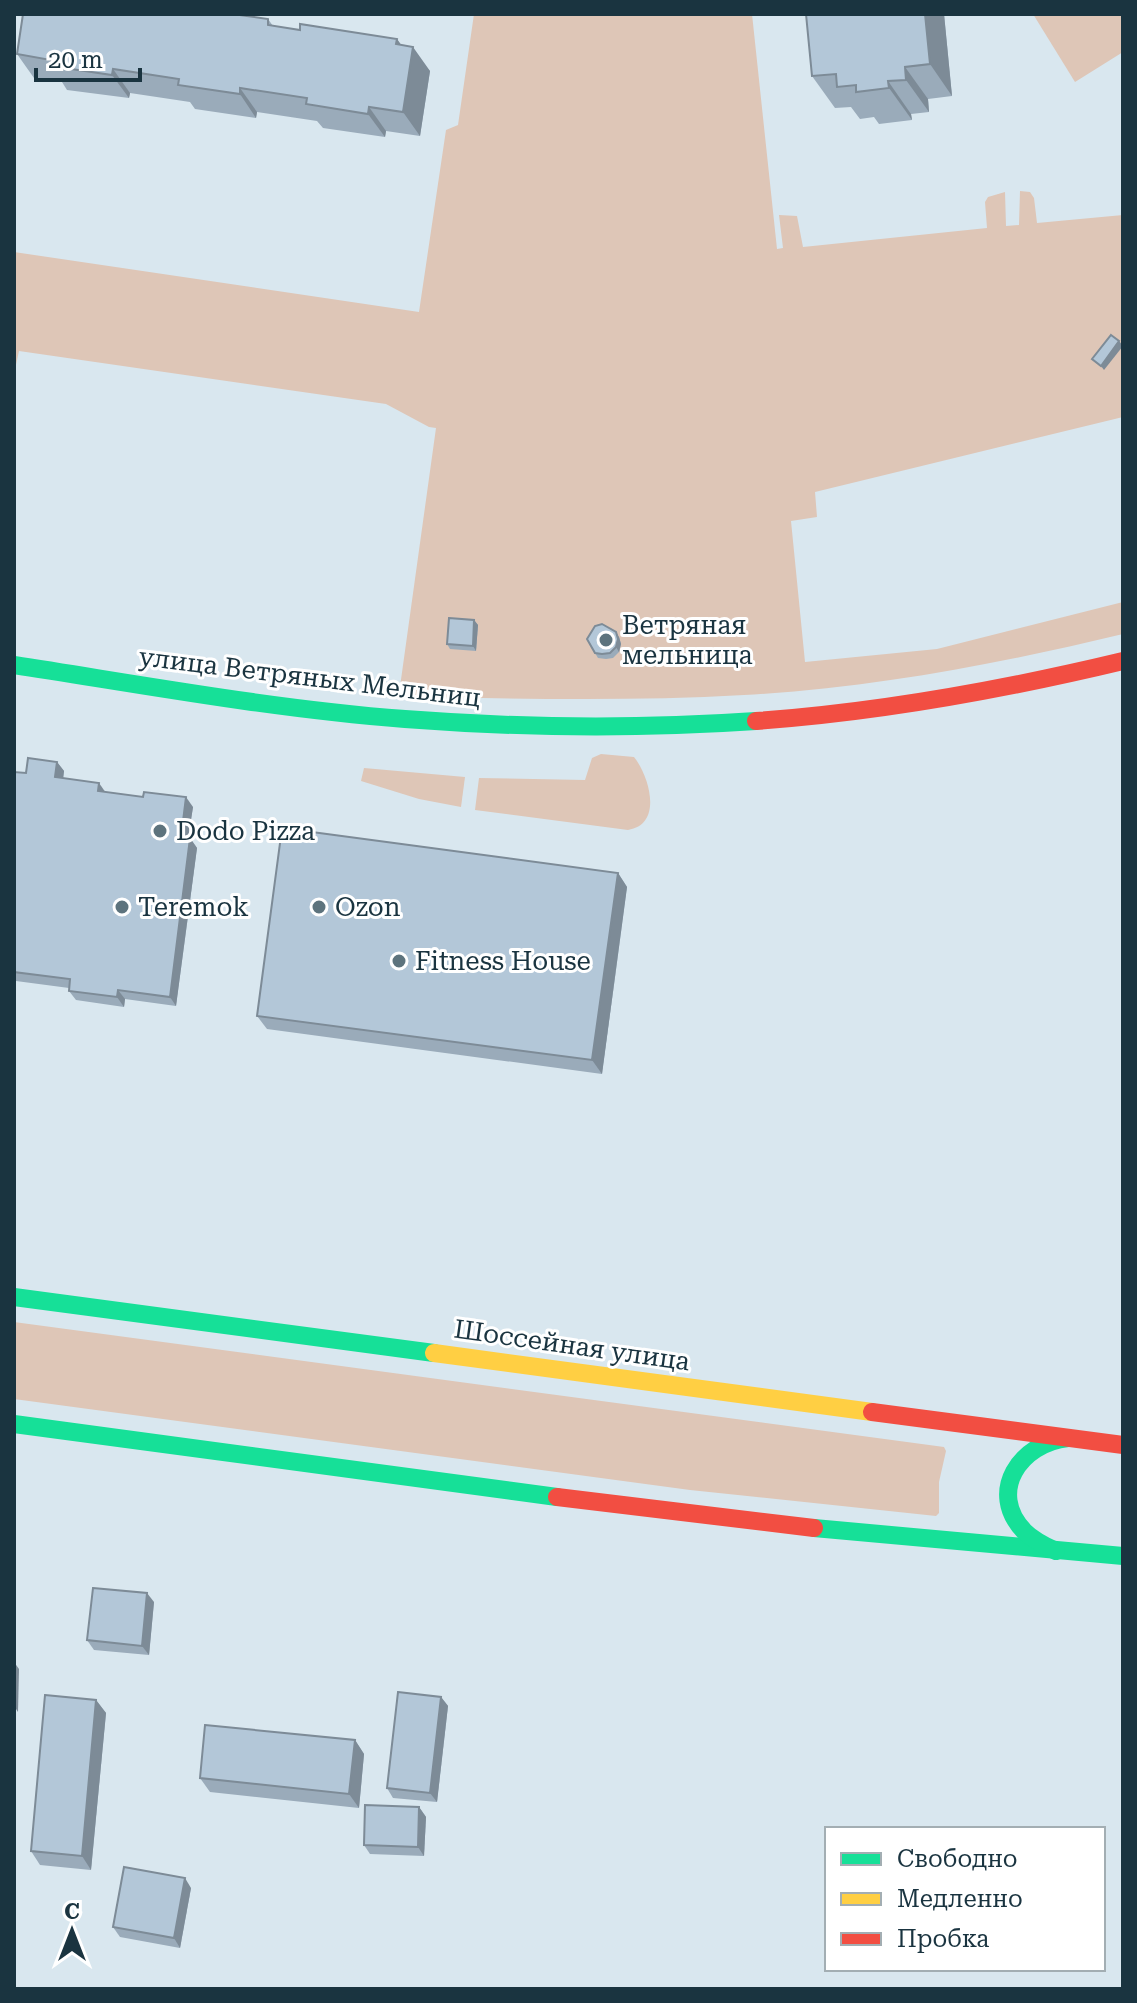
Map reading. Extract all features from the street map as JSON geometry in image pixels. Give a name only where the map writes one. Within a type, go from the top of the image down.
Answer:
[{"type":"main road","name":"улица Ветряных Мельниц","points":[[14,665],[254,701],[400,719],[604,726],[765,721],[873,709],[1018,686],[1123,661]]},
{"type":"main road","name":"Шоссейная улица","points":[[14,1297],[1123,1445]]},
{"type":"main road","points":[[951,1422],[975,1441]]},
{"type":"main road","points":[[14,1424],[688,1514],[939,1541],[1123,1556]]},
{"type":"main road","points":[[1056,1551],[1036,1541],[1020,1527],[1011,1509],[1009,1487],[1015,1468],[1028,1451],[1047,1441],[1068,1438]]},
{"type":"main road","points":[[939,1541],[958,1535],[974,1523]]},
{"type":"shaded area","points":[[474,14],[752,14],[777,249],[783,248],[779,215],[797,216],[803,247],[987,228],[985,202],[988,197],[1005,192],[1006,226],[1019,225],[1020,191],[1030,192],[1034,198],[1037,223],[1123,215],[1123,417],[815,492],[817,517],[791,521],[805,662],[937,649],[1123,602],[1123,634],[935,673],[792,692],[625,699],[399,694],[436,428],[386,404],[19,351],[14,374],[14,252],[419,312],[446,130],[458,125]]},
{"type":"shaded area","points":[[1033,14],[1123,14],[1123,52],[1075,82]]},
{"type":"shaded area","points":[[601,754],[634,757],[640,766],[650,799],[646,819],[639,826],[628,830],[475,810],[479,778],[585,780],[592,758]]},
{"type":"shaded area","points":[[364,768],[465,777],[461,807],[419,799],[361,781]]},
{"type":"shaded area","points":[[14,1322],[944,1447],[939,1513],[936,1516],[690,1490],[14,1399]]},
{"type":"building","points":[[23,14],[232,14],[268,19],[268,25],[300,30],[300,24],[397,39],[396,44],[413,47],[403,112],[369,107],[368,114],[306,104],[307,98],[240,88],[240,94],[178,85],[179,79],[113,69],[112,75],[51,66],[51,60],[17,54]]},
{"type":"building","points":[[806,14],[925,14],[930,64],[905,67],[906,80],[888,81],[889,88],[856,92],[856,85],[837,87],[836,74],[812,76]]},
{"type":"building","points":[[1111,335],[1119,341],[1101,366],[1092,359]]},
{"type":"building","points":[[449,618],[474,620],[473,646],[447,644]]},
{"type":"building","name":"Ветряная мельница","points":[[602,624],[616,632],[618,639],[610,653],[595,653],[587,639],[595,626]]},
{"type":"building","points":[[28,758],[57,762],[55,777],[99,783],[98,791],[143,797],[144,792],[186,797],[181,837],[190,838],[170,997],[118,990],[117,997],[69,991],[70,979],[14,972],[14,772],[26,773]]},
{"type":"building","points":[[282,828],[618,873],[592,1060],[257,1016]]},
{"type":"building","points":[[93,1588],[147,1593],[142,1646],[87,1640]]},
{"type":"building","points":[[398,1692],[441,1697],[430,1793],[387,1788]]},
{"type":"building","points":[[45,1695],[96,1700],[82,1856],[31,1851]]},
{"type":"building","points":[[205,1725],[355,1740],[349,1794],[200,1778]]},
{"type":"building","points":[[365,1805],[419,1807],[418,1847],[364,1845]]},
{"type":"building","points":[[124,1867],[185,1878],[174,1938],[113,1927]]},
{"type":"traffic: fast","points":[[14,665],[258,703],[405,719],[580,726],[756,721]]},
{"type":"traffic: fast","points":[[14,1297],[434,1353]]},
{"type":"traffic: fast","points":[[14,1424],[557,1497]]},
{"type":"traffic: fast","points":[[1056,1551],[1035,1540],[1013,1516],[1009,1486],[1023,1459],[1036,1449],[1068,1438]]},
{"type":"traffic: fast","points":[[814,1528],[1123,1556]]},
{"type":"traffic: slow","points":[[434,1353],[872,1412]]},
{"type":"traffic: jam","points":[[756,721],[849,712],[941,698],[1123,661]]},
{"type":"traffic: jam","points":[[872,1412],[1123,1445]]},
{"type":"traffic: jam","points":[[557,1497],[814,1528]]},
{"type":"place","name":"Ветряная мельница","points":[[606,640]]},
{"type":"place","name":"Dodo Pizza","points":[[160,831]]},
{"type":"place","name":"Teremok","points":[[122,907]]},
{"type":"place","name":"Ozon","points":[[319,907]]},
{"type":"place","name":"Fitness House","points":[[399,961]]}]
